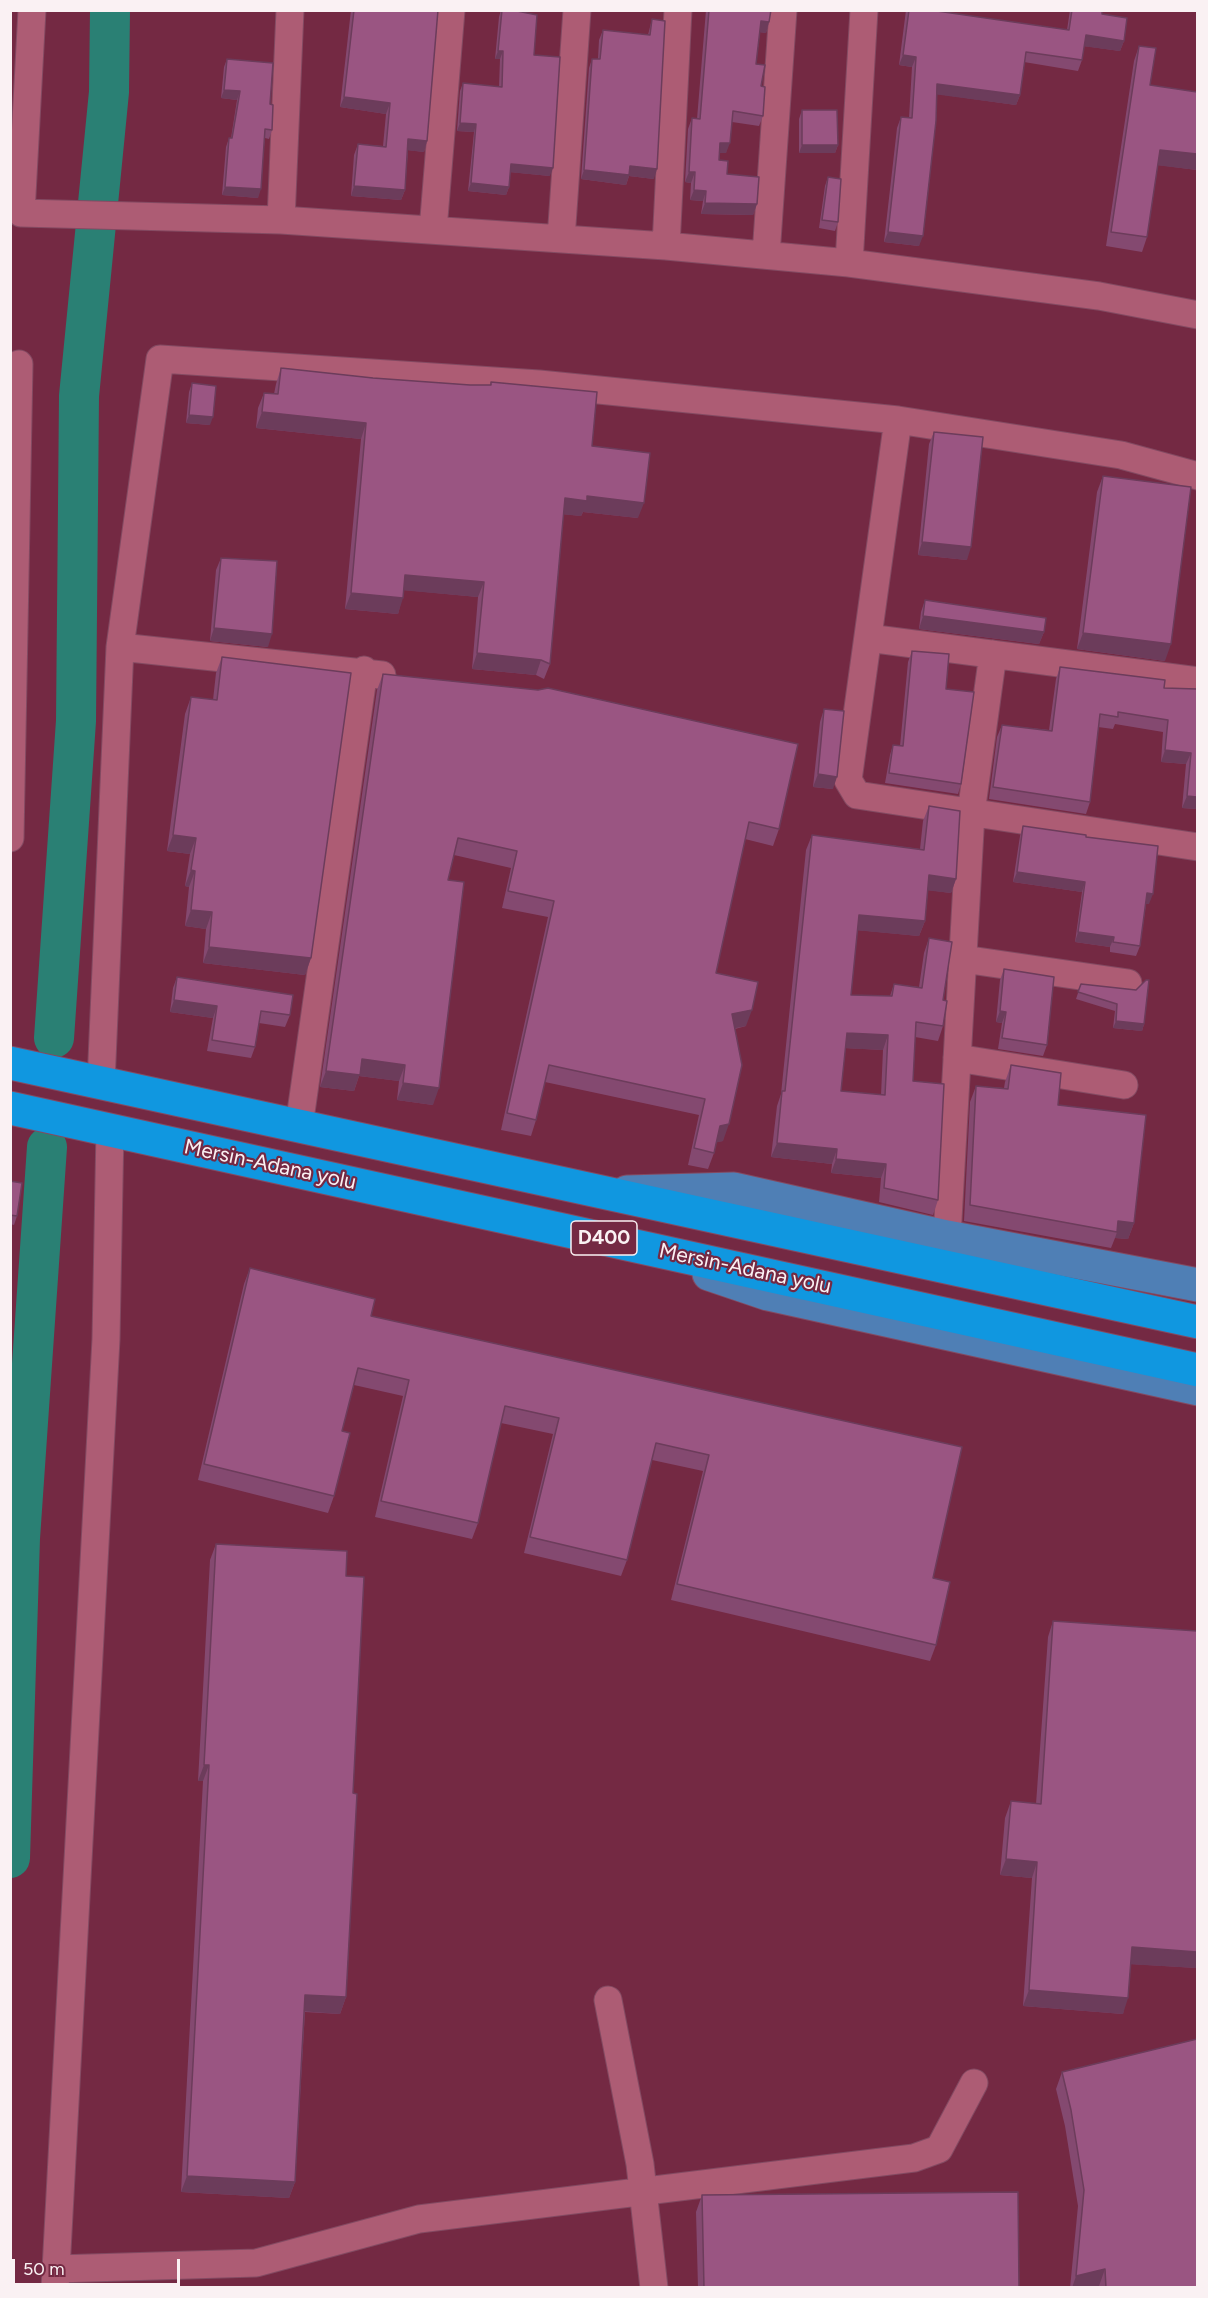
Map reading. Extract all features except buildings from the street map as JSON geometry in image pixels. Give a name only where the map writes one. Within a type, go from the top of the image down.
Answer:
[{"type":"highway","name":"Mersin-Adana yolu","points":[[10,1063],[1197,1322]]},
{"type":"highway","name":"Mersin-Adana yolu","points":[[10,1108],[591,1235],[1195,1385]]},
{"type":"main road","points":[[601,1192],[734,1189],[947,1237],[1197,1285]]},
{"type":"street","points":[[32,10],[16,213],[281,220],[666,246],[849,263],[1100,296],[1197,315]]},
{"type":"street","points":[[281,220],[290,10]]},
{"type":"street","points":[[433,230],[451,10]]},
{"type":"street","points":[[561,239],[577,10]]},
{"type":"street","points":[[666,246],[678,10]]},
{"type":"street","points":[[766,255],[783,10]]},
{"type":"street","points":[[849,263],[864,10]]},
{"type":"street","points":[[101,1083],[120,647],[160,359],[539,384],[898,420],[1121,454],[1197,476]]},
{"type":"street","points":[[10,838],[20,364]]},
{"type":"street","points":[[898,420],[848,780],[856,795],[1197,847]]},
{"type":"street","points":[[868,638],[1197,681]]},
{"type":"street","points":[[120,647],[363,671],[409,678]]},
{"type":"street","points":[[947,1237],[971,813],[993,654]]},
{"type":"street","points":[[299,1126],[363,671]]},
{"type":"street","points":[[963,959],[1128,983]]},
{"type":"street","points":[[957,1058],[1124,1085]]},
{"type":"street","points":[[110,1129],[106,1339],[56,2278],[256,2263],[419,2219],[914,2158],[939,2149],[974,2083]]},
{"type":"street","points":[[608,2000],[643,2190],[654,2288]]},
{"type":"waterway","points":[[54,1038],[76,721],[79,396],[109,92],[110,10]]},
{"type":"waterway","points":[[10,1858],[20,1538],[47,1147]]}]
